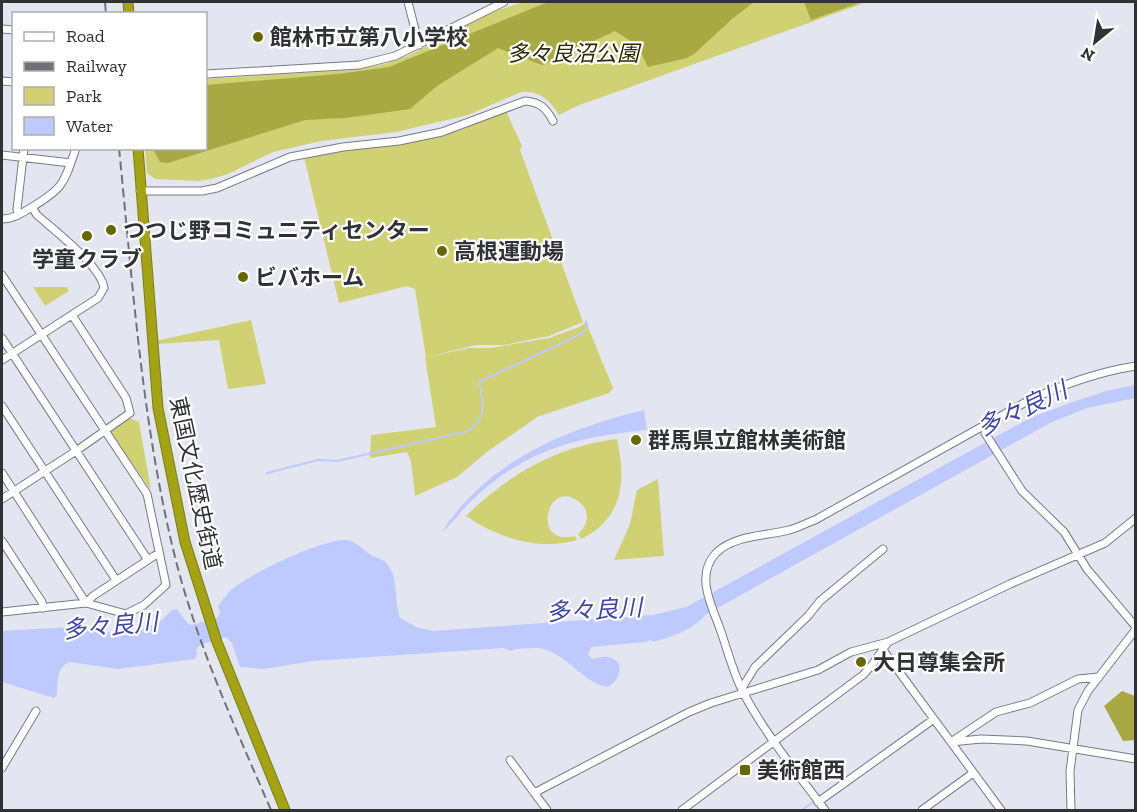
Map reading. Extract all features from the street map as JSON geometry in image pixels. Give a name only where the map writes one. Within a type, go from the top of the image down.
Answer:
[{"type":"highway","name":"東国文化歴史街道","points":[[138,150],[151,342],[159,416],[185,542],[216,642],[285,810]]},
{"type":"street","points":[[408,2],[419,45]]},
{"type":"street","points":[[207,74],[359,65],[394,56],[504,2]]},
{"type":"street","points":[[140,191],[202,191],[217,188],[290,157],[343,147],[391,143],[442,132],[520,101],[538,103],[544,107],[552,121]]},
{"type":"street","points":[[16,216],[24,150]]},
{"type":"street","points":[[2,227],[55,193],[61,186],[75,150]]},
{"type":"street","points":[[2,155],[71,163]]},
{"type":"street","points":[[2,360],[101,296],[104,284],[79,252],[37,215],[32,207]]},
{"type":"street","points":[[2,219],[16,216]]},
{"type":"street","points":[[2,275],[147,494],[166,585],[144,605],[126,614],[86,603],[2,612]]},
{"type":"street","points":[[2,499],[76,451],[130,411],[129,404],[72,315]]},
{"type":"street","points":[[2,338],[148,560]]},
{"type":"street","points":[[825,810],[774,742],[743,691],[706,587],[708,564],[717,552],[731,543],[772,532],[790,530],[815,520],[1054,388],[1078,379],[1136,366]]},
{"type":"street","points":[[2,406],[116,580]]},
{"type":"street","points":[[985,433],[1022,491],[1064,532],[1087,569],[1136,628],[1099,677],[1078,710],[1070,771],[1071,810]]},
{"type":"street","points":[[2,473],[86,603]]},
{"type":"street","points":[[534,793],[711,702],[818,670],[851,652],[888,642],[1010,584],[1105,543],[1136,518]]},
{"type":"street","points":[[2,541],[42,602],[43,608]]},
{"type":"street","points":[[743,691],[755,667],[808,616],[824,596],[883,549]]},
{"type":"street","points":[[86,603],[116,580],[159,554]]},
{"type":"street","points":[[682,810],[863,675],[888,642]]},
{"type":"street","points":[[883,650],[1001,810]]},
{"type":"street","points":[[951,742],[996,712],[1030,703],[1078,679],[1099,677]]},
{"type":"street","points":[[2,768],[36,711]]},
{"type":"street","points":[[818,802],[934,719]]},
{"type":"street","points":[[951,742],[981,739],[1027,741],[1124,759],[1136,759]]},
{"type":"street","points":[[510,760],[547,810]]},
{"type":"street","points":[[922,810],[973,773]]},
{"type":"green space","name":"多々良沼公園","points":[[523,2],[867,2],[577,106],[559,115],[552,105],[539,94],[521,92],[468,115],[396,132],[321,141],[273,152],[228,174],[211,179],[199,181],[155,179],[147,173],[145,150],[207,150],[207,79],[354,70],[385,64],[408,56],[490,13]]},
{"type":"green space","name":"高根運動場","points":[[506,111],[522,146],[520,150],[583,322],[549,336],[504,345],[476,345],[427,357],[469,348],[491,348],[549,338],[579,327],[586,322],[613,388],[609,393],[539,416],[488,451],[457,477],[415,496],[411,461],[407,452],[370,458],[371,435],[436,427],[415,289],[407,286],[339,303],[304,157],[319,153],[400,145],[459,131]]},
{"type":"green space","points":[[33,287],[67,287],[69,291],[45,306]]},
{"type":"green space","points":[[251,320],[266,384],[228,389],[219,340],[157,344],[156,341]]},
{"type":"green space","points":[[129,418],[139,422],[151,490],[111,434],[112,430]]},
{"type":"green space","points":[[617,439],[621,468],[619,496],[607,519],[583,538],[581,539],[578,534],[586,523],[587,514],[579,502],[568,496],[559,498],[552,504],[548,514],[548,524],[552,532],[561,537],[575,536],[577,540],[563,543],[548,544],[519,540],[491,531],[466,516],[516,475],[535,465],[574,448]]},
{"type":"green space","points":[[658,479],[664,556],[614,560],[630,524],[637,490]]},
{"type":"shaded area","points":[[548,2],[754,2],[687,58],[648,67],[637,45],[615,31],[542,65],[498,48],[437,86],[410,109],[345,118],[305,120],[168,163],[160,162],[154,150],[207,150],[207,85],[338,74],[389,67]]},
{"type":"shaded area","points":[[804,2],[862,2],[811,20]]},
{"type":"shaded area","points":[[1122,691],[1135,696],[1135,740],[1123,741],[1104,706]]},
{"type":"water","points":[[1135,385],[1135,398],[1087,408],[1050,423],[705,615],[694,625],[681,632],[653,642],[650,640],[591,647],[588,654],[592,659],[607,657],[617,662],[619,666],[620,670],[616,680],[608,687],[592,681],[555,654],[539,648],[512,651],[503,648],[313,661],[264,669],[240,667],[232,643],[226,637],[200,645],[196,650],[195,659],[118,669],[70,662],[65,664],[60,671],[57,695],[54,698],[2,682],[2,631],[88,626],[117,635],[132,634],[162,620],[172,610],[177,609],[188,624],[192,625],[217,618],[220,613],[218,606],[226,595],[251,577],[285,559],[335,541],[350,541],[383,560],[394,577],[400,618],[416,627],[433,631],[653,615],[686,607],[1030,418],[1069,403]]},
{"type":"water","points":[[644,410],[647,430],[574,442],[531,458],[491,484],[471,501],[442,532],[460,507],[505,467],[558,438]]},
{"type":"waterway","points":[[267,473],[318,460],[337,461],[469,431],[479,420],[483,409],[479,382],[581,334],[588,326],[586,321]]},
{"type":"waterway","points":[[802,810],[813,802],[819,810]]},
{"type":"railway","points":[[105,2],[106,12]]},
{"type":"railway","points":[[119,150],[140,356],[164,510],[185,593],[206,656],[271,810]]},
{"type":"place","name":"館林市立第八小学校","points":[[258,37]]},
{"type":"place","name":"つつじ野コミュニティセンター","points":[[111,230]]},
{"type":"place","name":"学童クラブ","points":[[87,236]]},
{"type":"place","name":"高根運動場","points":[[442,251]]},
{"type":"place","name":"ビバホーム","points":[[243,277]]},
{"type":"place","name":"群馬県立館林美術館","points":[[636,440]]},
{"type":"place","name":"大日尊集会所","points":[[861,662]]},
{"type":"place","name":"美術館西","points":[[745,770]]},
{"type":"water label","name":"多々良川","points":[[1022,409]]},
{"type":"water label","name":"多々良川","points":[[594,610]]},
{"type":"water label","name":"多々良川","points":[[110,626]]}]
